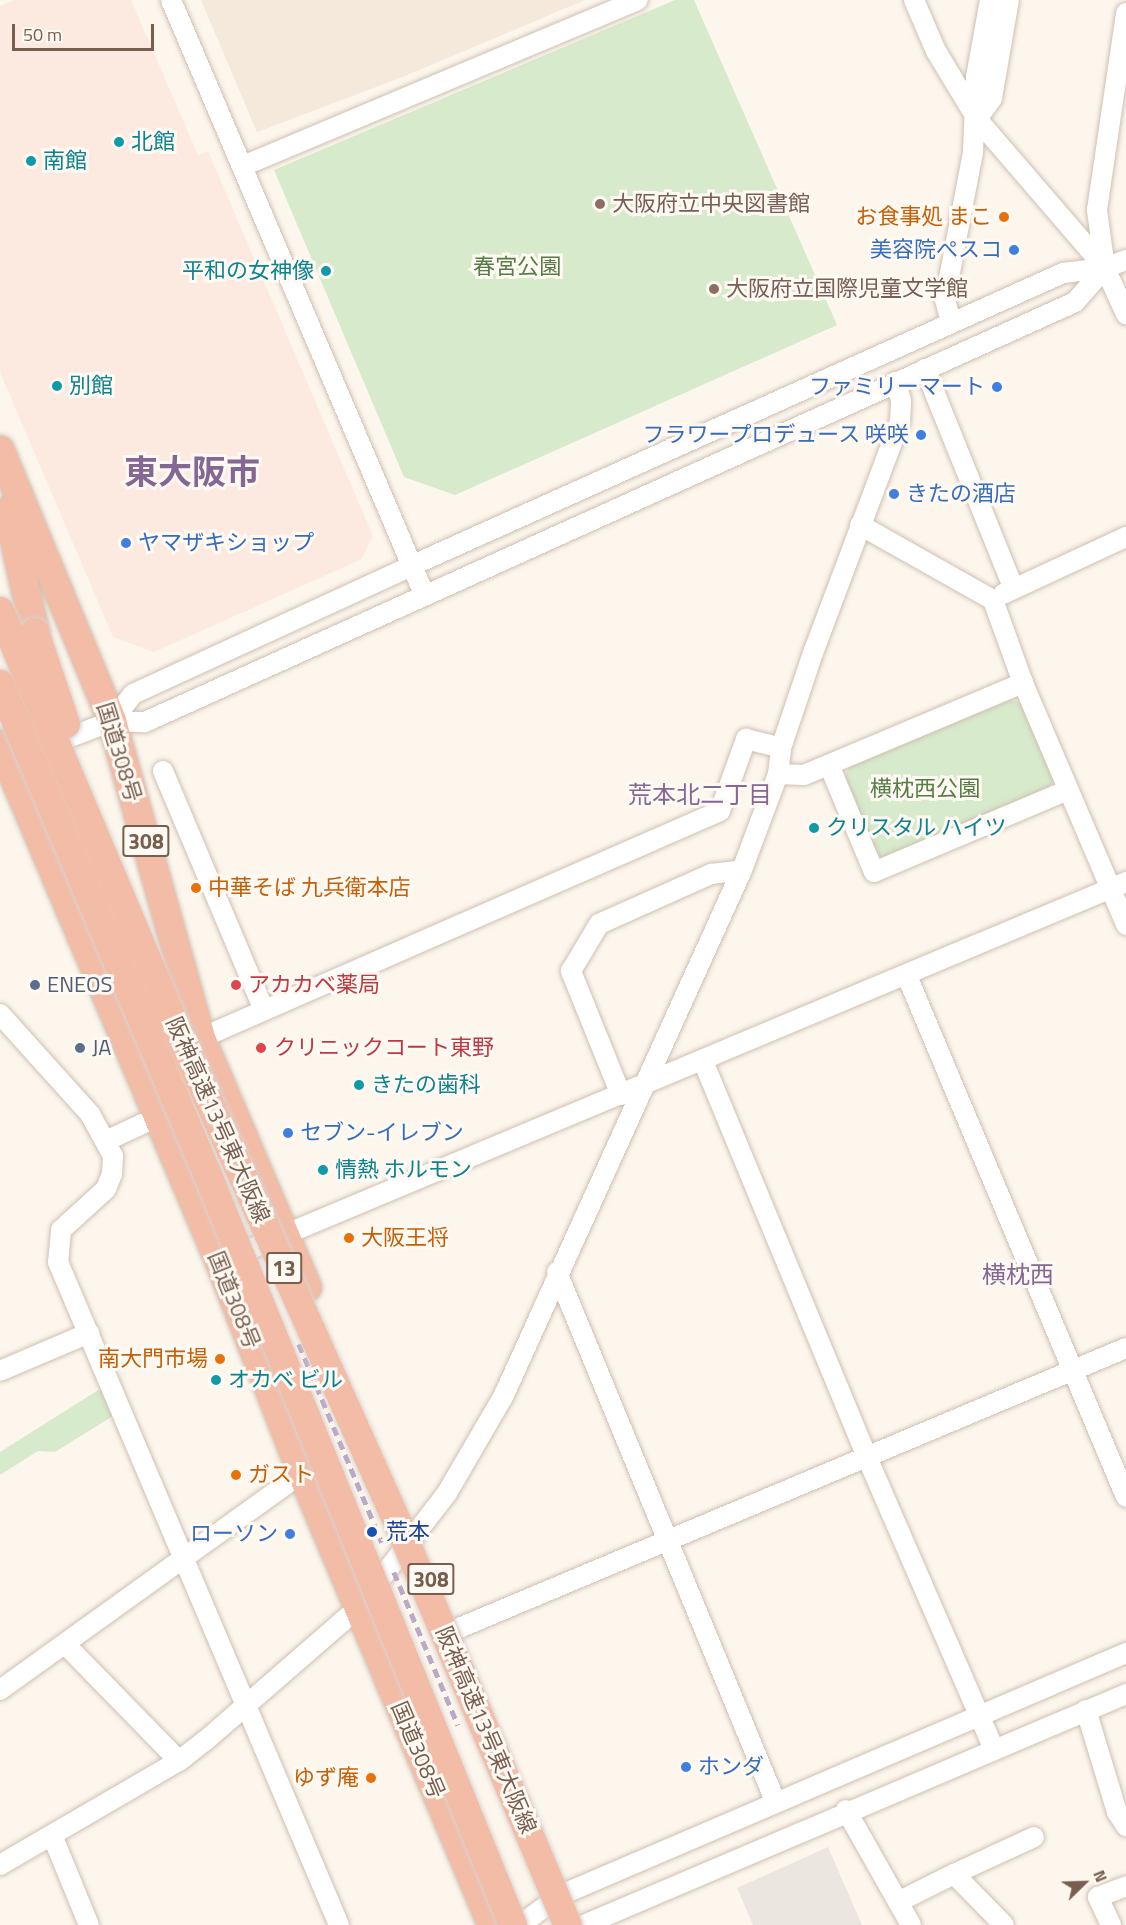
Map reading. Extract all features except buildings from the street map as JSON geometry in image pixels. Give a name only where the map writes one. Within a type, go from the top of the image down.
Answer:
[{"type":"highway","name":"国道308号","points":[[0,450],[112,721],[188,1033],[284,1234],[574,1925]]},
{"type":"highway","points":[[0,492],[18,543],[35,632]]},
{"type":"highway","points":[[0,547],[35,632],[188,1033]]},
{"type":"highway","name":"阪神高速13号東大阪線","points":[[0,611],[188,1033],[568,1925]]},
{"type":"highway","name":"阪神高速13号東大阪線","points":[[0,684],[7,750],[211,1184],[513,1925]]},
{"type":"highway","points":[[0,692],[7,750]]},
{"type":"highway","name":"国道308号","points":[[7,750],[157,1117],[220,1263],[302,1473],[492,1925]]},
{"type":"highway","points":[[357,1545],[418,1668],[531,1925]]},
{"type":"highway","points":[[464,1679],[551,1925]]},
{"type":"street","points":[[171,0],[424,594]]},
{"type":"street","points":[[243,166],[637,0]]},
{"type":"street","points":[[914,0],[936,51],[977,119],[1105,268],[1126,314]]},
{"type":"street","points":[[951,322],[945,299],[977,119],[976,77],[990,0]]},
{"type":"street","points":[[977,119],[992,98],[1009,0]]},
{"type":"street","points":[[7,750],[112,721],[145,722],[424,594],[1075,302],[1105,268],[1097,210],[1126,13]]},
{"type":"street","points":[[112,721],[133,694],[413,565],[1063,273],[1105,268],[1126,260]]},
{"type":"street","points":[[925,369],[1013,587]]},
{"type":"street","points":[[0,1864],[179,1761],[359,1607],[447,1493],[504,1395],[557,1272],[742,870],[778,774],[781,748],[860,525],[900,422],[901,401],[896,382]]},
{"type":"street","points":[[860,525],[993,600],[1023,683],[1068,790],[1119,886],[1126,925]]},
{"type":"street","points":[[993,600],[1013,587],[1126,537]]},
{"type":"street","points":[[778,774],[804,774],[829,765],[1023,683]]},
{"type":"street","points":[[188,1033],[264,1008],[720,811],[746,739],[781,748]]},
{"type":"street","points":[[829,765],[874,872],[1068,790]]},
{"type":"street","points":[[163,771],[264,1008]]},
{"type":"street","points":[[621,1095],[571,971],[599,924],[711,874],[742,870]]},
{"type":"street","points":[[220,1263],[284,1234],[1119,886]]},
{"type":"street","points":[[907,976],[1126,1497]]},
{"type":"street","points":[[0,1014],[90,1114],[113,1156],[112,1174],[106,1189],[73,1215],[61,1230],[57,1245],[58,1262],[248,1703],[339,1925]]},
{"type":"street","points":[[703,1061],[866,1455],[994,1749]]},
{"type":"street","points":[[106,1141],[157,1117]]},
{"type":"street","points":[[557,1272],[665,1541],[776,1803]]},
{"type":"street","points":[[0,1371],[89,1333]]},
{"type":"street","points":[[452,1631],[866,1455],[1126,1348]]},
{"type":"street","points":[[0,1690],[185,1560],[302,1473]]},
{"type":"street","points":[[66,1644],[179,1761]]},
{"type":"street","points":[[520,1925],[561,1895],[1126,1653]]},
{"type":"street","points":[[584,1925],[846,1810],[1126,1694]]},
{"type":"street","points":[[1086,1710],[1117,1812],[1126,1826]]},
{"type":"street","points":[[846,1810],[911,1925]]},
{"type":"street","points":[[52,1835],[89,1925]]},
{"type":"street","points":[[898,1902],[1034,1837]]},
{"type":"street","points":[[954,1874],[1004,1925]]},
{"type":"street","points":[[1111,1925],[1098,1897],[1126,1886]]},
{"type":"shaded area","points":[[15,0],[131,0],[198,155],[208,151],[373,536],[362,559],[154,652],[113,637],[0,372],[0,6]]},
{"type":"shaded area","points":[[201,0],[585,0],[405,76],[257,132]]},
{"type":"shaded area","points":[[828,1847],[862,1925],[753,1925],[737,1888]]},
{"type":"green space","name":"春宮公園","points":[[675,0],[694,0],[837,325],[455,495],[404,477],[274,170]]},
{"type":"green space","name":"横枕西公園","points":[[1010,699],[1023,704],[1054,779],[1047,792],[888,860],[871,852],[842,783],[850,766]]},
{"type":"green space","points":[[100,1389],[113,1416],[55,1452],[38,1451],[0,1475],[0,1452]]},
{"type":"railway","points":[[299,1344],[382,1542]]},
{"type":"railway","points":[[287,1349],[371,1551]]},
{"type":"railway","points":[[394,1572],[458,1725]]},
{"type":"railway","points":[[386,1586],[447,1733]]},
{"type":"place","name":"北館","points":[[119,142]]},
{"type":"place","name":"南館","points":[[31,161]]},
{"type":"place","name":"大阪府立中央図書館","points":[[600,204]]},
{"type":"place","name":"お食事処 まこ","points":[[1004,217]]},
{"type":"place","name":"美容院ぺスコ","points":[[1014,250]]},
{"type":"place","name":"平和の女神像","points":[[326,271]]},
{"type":"place","name":"大阪府立国際児童文学館","points":[[714,289]]},
{"type":"place","name":"別館","points":[[57,386]]},
{"type":"place","name":"ファミリーマート","points":[[997,387]]},
{"type":"place","name":"フラワープロデュース 咲咲","points":[[921,435]]},
{"type":"place","name":"きたの酒店","points":[[894,494]]},
{"type":"place","name":"ヤマザキショップ","points":[[126,543]]},
{"type":"place","name":"クリスタル ハイツ","points":[[814,828]]},
{"type":"place","name":"中華そば 九兵衛本店","points":[[196,888]]},
{"type":"place","name":"ENEOS","points":[[35,985]]},
{"type":"place","name":"アカカベ薬局","points":[[236,985]]},
{"type":"place","name":"JA","points":[[80,1048]]},
{"type":"place","name":"クリニックコート東野","points":[[261,1048]]},
{"type":"place","name":"きたの歯科","points":[[359,1085]]},
{"type":"place","name":"セブン-イレブン","points":[[288,1133]]},
{"type":"place","name":"情熱 ホルモン","points":[[323,1170]]},
{"type":"place","name":"大阪王将","points":[[349,1238]]},
{"type":"place","name":"南大門市場","points":[[220,1359]]},
{"type":"place","name":"オカベ ビル","points":[[216,1380]]},
{"type":"place","name":"ガスト","points":[[236,1475]]},
{"type":"place","name":"荒本","points":[[372,1532]]},
{"type":"place","name":"ローソン","points":[[290,1534]]},
{"type":"place","name":"ホンダ","points":[[686,1767]]},
{"type":"place","name":"ゆず庵","points":[[371,1778]]},
{"type":"district","name":"東大阪市","points":[[192,472]]},
{"type":"district","name":"荒本北二丁目","points":[[700,795]]},
{"type":"district","name":"横枕西","points":[[1018,1275]]}]
